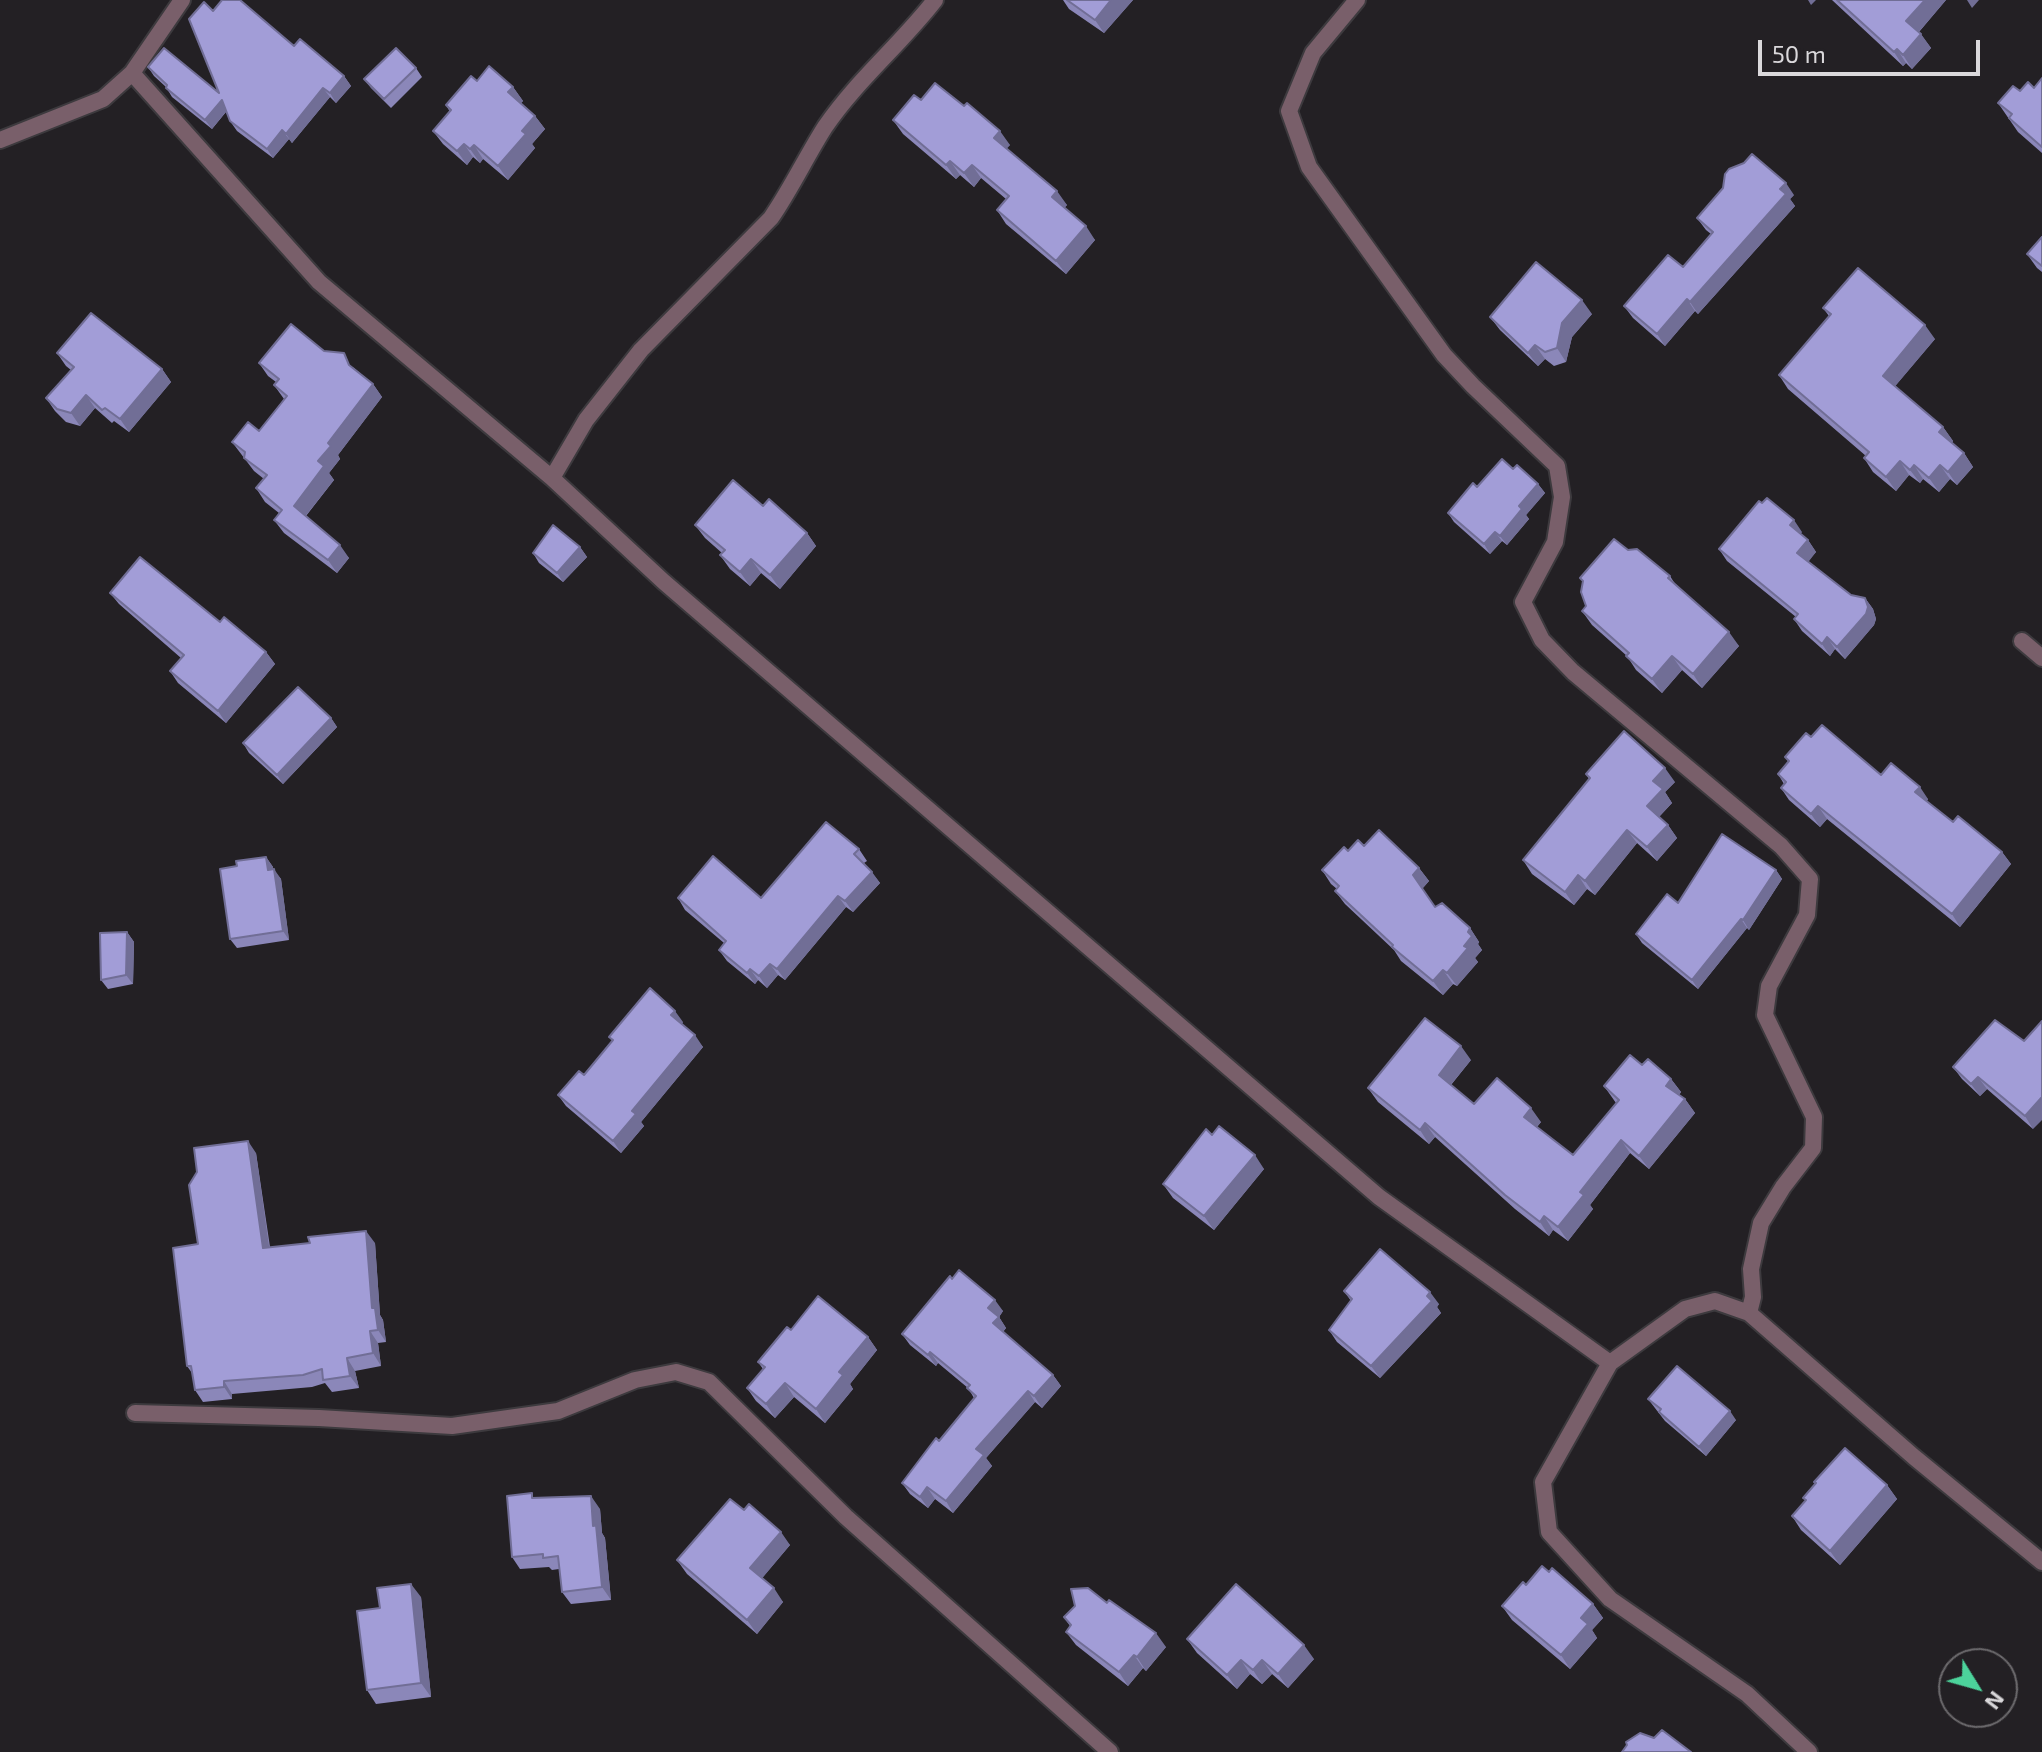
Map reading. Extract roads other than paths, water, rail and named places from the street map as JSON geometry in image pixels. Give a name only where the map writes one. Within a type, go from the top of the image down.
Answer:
[{"type":"street","points":[[0,140],[103,99],[132,73],[182,0]]},
{"type":"street","points":[[552,478],[586,420],[641,350],[771,218],[825,127],[852,92],[912,30],[935,0]]},
{"type":"street","points":[[1357,0],[1313,53],[1289,111],[1309,167],[1444,355],[1557,466],[1562,497],[1555,542],[1523,602],[1542,640],[1573,672],[1781,846],[1810,879],[1807,915],[1769,986],[1765,1015],[1814,1117],[1813,1148],[1783,1187],[1761,1223],[1751,1269],[1753,1297],[1749,1313]]},
{"type":"street","points":[[132,73],[319,282],[552,478],[664,582],[1379,1197],[1610,1363]]},
{"type":"street","points":[[2022,641],[2042,658]]},
{"type":"street","points":[[1809,1752],[1747,1694],[1610,1599],[1549,1532],[1543,1482],[1610,1363],[1660,1330],[1685,1309],[1715,1301],[1749,1313],[1914,1457],[2042,1562]]},
{"type":"street","points":[[135,1413],[319,1418],[452,1426],[558,1411],[635,1380],[676,1372],[709,1382],[846,1517],[1110,1752]]}]
